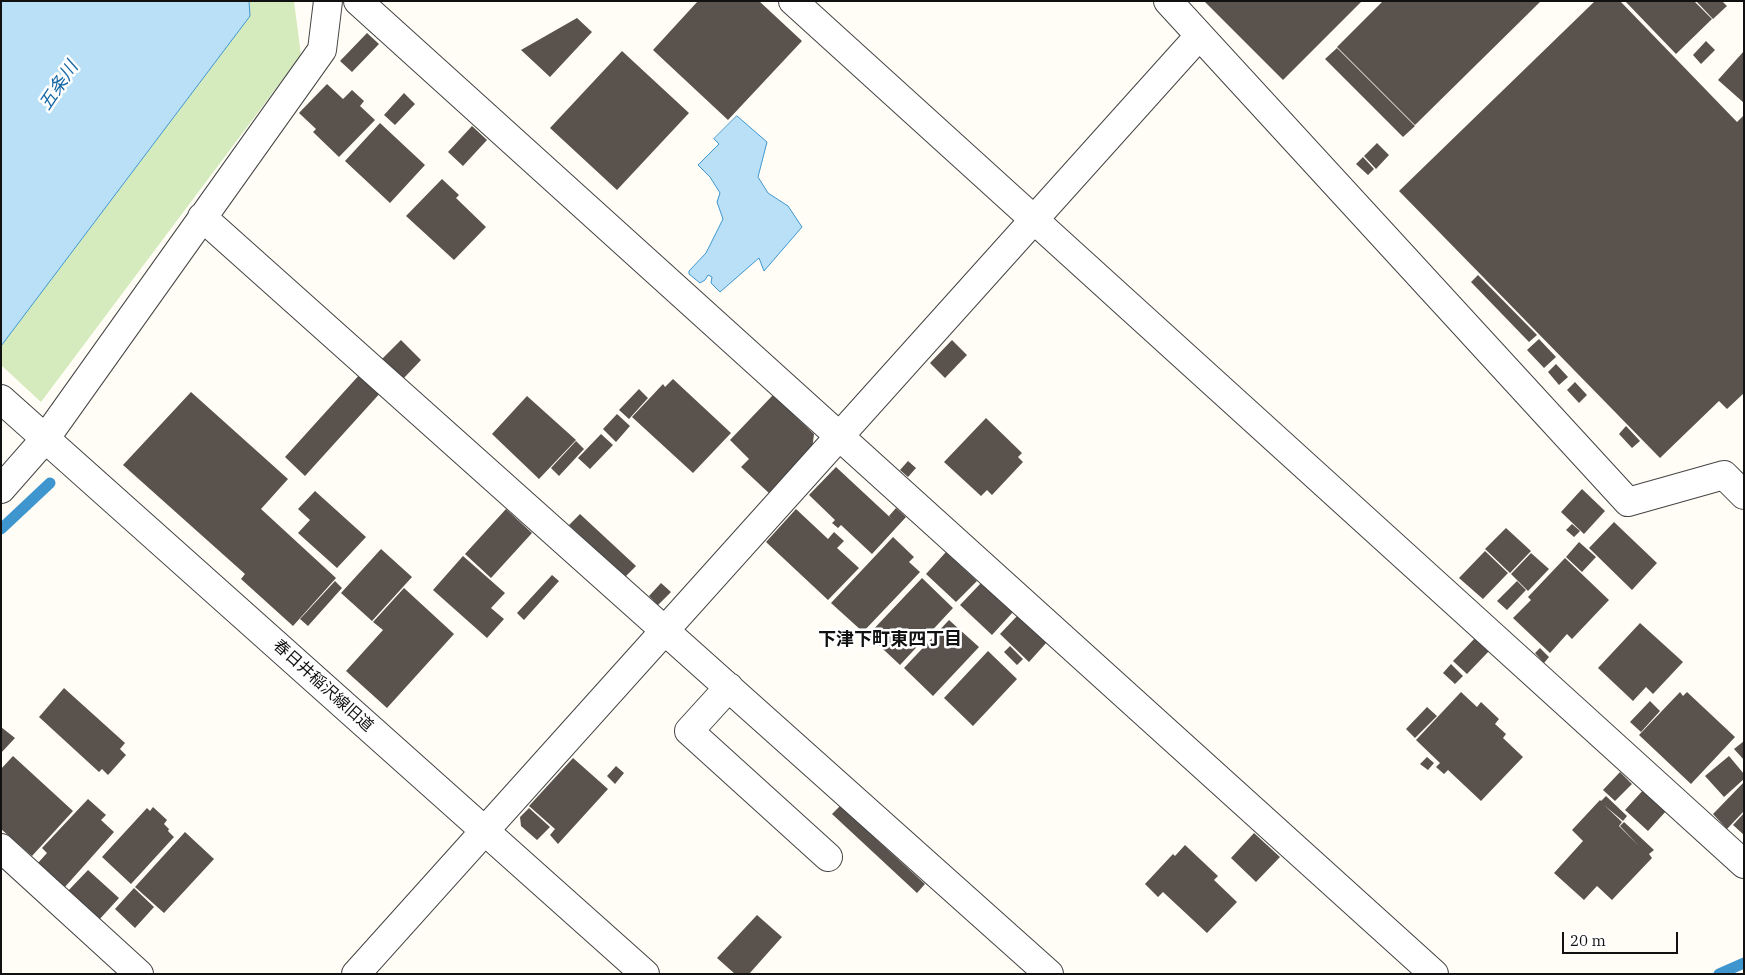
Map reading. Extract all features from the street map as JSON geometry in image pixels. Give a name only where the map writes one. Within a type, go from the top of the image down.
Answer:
[{"type":"street","points":[[1,489],[45,439],[322,50],[328,1]]},
{"type":"street","points":[[358,1],[1434,974]]},
{"type":"street","points":[[793,1],[1744,864]]},
{"type":"street","points":[[1168,1],[1628,502],[1724,475],[1744,495]]},
{"type":"street","points":[[356,974],[1199,36]]},
{"type":"street","points":[[202,218],[1049,974]]},
{"type":"street","name":"春日井稲沢線旧道","points":[[6,404],[645,974]]},
{"type":"street","points":[[729,687],[689,731],[828,857]]},
{"type":"street","points":[[1,848],[139,974]]},
{"type":"green space","points":[[249,1],[294,1],[301,55],[41,402],[1,365],[1,346],[250,16]]},
{"type":"water","name":"五条川","points":[[1,1],[249,1],[250,16],[1,346]]},
{"type":"water","points":[[737,116],[767,142],[758,177],[768,193],[788,206],[802,227],[764,271],[759,258],[720,292],[711,283],[712,277],[708,275],[700,283],[689,274],[689,271],[706,253],[723,219],[717,202],[720,193],[710,177],[698,165],[719,144],[714,139]]},
{"type":"building","points":[[698,1],[759,1],[802,41],[728,120],[653,50]]},
{"type":"building","points":[[1204,1],[1362,1],[1283,80]]},
{"type":"building","points":[[1383,1],[1541,1],[1415,125],[1337,47]]},
{"type":"building","points":[[1595,1],[1620,1],[1737,122],[1744,115],[1744,393],[1727,409],[1719,401],[1660,458],[1399,191]]},
{"type":"building","points":[[1625,1],[1694,1],[1712,19],[1676,54]]},
{"type":"building","points":[[1696,1],[1722,1],[1727,6],[1713,19]]},
{"type":"building","points":[[577,18],[592,32],[550,77],[521,50]]},
{"type":"building","points":[[367,33],[379,44],[352,72],[340,61]]},
{"type":"building","points":[[1706,41],[1715,50],[1701,64],[1693,55]]},
{"type":"building","points":[[1337,48],[1415,126],[1403,137],[1325,59]]},
{"type":"building","points":[[622,51],[689,113],[617,190],[550,128]]},
{"type":"building","points":[[1744,51],[1744,103],[1718,80]]},
{"type":"building","points":[[327,84],[343,99],[352,90],[364,101],[360,106],[375,120],[339,157],[313,132],[316,129],[299,113]]},
{"type":"building","points":[[404,93],[415,104],[395,125],[384,115]]},
{"type":"building","points":[[380,123],[425,165],[390,203],[345,161]]},
{"type":"building","points":[[472,126],[487,140],[463,166],[448,152]]},
{"type":"building","points":[[1377,143],[1389,155],[1376,169],[1364,156]]},
{"type":"building","points":[[1363,157],[1374,169],[1368,175],[1356,164]]},
{"type":"building","points":[[442,179],[459,195],[456,198],[486,227],[454,260],[406,216]]},
{"type":"building","points":[[1478,275],[1537,335],[1529,342],[1471,282]]},
{"type":"building","points":[[1539,339],[1556,357],[1544,368],[1527,350]]},
{"type":"building","points":[[401,340],[421,360],[403,379],[382,359]]},
{"type":"building","points":[[952,340],[967,355],[945,378],[930,363]]},
{"type":"building","points":[[1556,364],[1568,377],[1559,385],[1548,372]]},
{"type":"building","points":[[361,373],[382,391],[305,476],[285,457]]},
{"type":"building","points":[[673,379],[731,433],[693,473],[632,417],[663,384],[665,387]]},
{"type":"building","points":[[1575,382],[1587,395],[1579,403],[1567,390]]},
{"type":"building","points":[[639,389],[648,398],[629,419],[619,410]]},
{"type":"building","points":[[191,392],[288,479],[261,509],[336,578],[293,626],[241,579],[245,574],[123,465]]},
{"type":"building","points":[[773,395],[814,434],[812,450],[770,494],[741,467],[749,459],[730,440]]},
{"type":"building","points":[[527,396],[576,440],[539,479],[492,434]]},
{"type":"building","points":[[617,414],[630,426],[616,442],[603,429]]},
{"type":"building","points":[[986,418],[1022,453],[1018,457],[1023,462],[992,495],[987,490],[981,496],[944,462]]},
{"type":"building","points":[[1626,426],[1640,441],[1632,448],[1619,434]]},
{"type":"building","points":[[601,434],[613,445],[590,469],[578,458]]},
{"type":"building","points":[[576,441],[584,449],[559,476],[551,468]]},
{"type":"building","points":[[908,461],[916,468],[908,477],[900,470]]},
{"type":"building","points":[[836,467],[893,520],[889,516],[896,508],[906,517],[872,554],[841,525],[838,528],[832,523],[835,520],[809,495]]},
{"type":"building","points":[[1582,489],[1605,511],[1584,534],[1561,512]]},
{"type":"building","points":[[315,491],[366,537],[337,568],[298,533],[310,520],[298,509]]},
{"type":"building","points":[[506,509],[532,533],[491,578],[465,554]]},
{"type":"building","points":[[796,509],[828,539],[834,532],[844,541],[837,548],[859,568],[828,600],[766,542]]},
{"type":"building","points":[[580,514],[636,566],[625,577],[569,525]]},
{"type":"building","points":[[1614,522],[1657,563],[1632,590],[1589,548]]},
{"type":"building","points":[[1572,524],[1580,531],[1574,537],[1566,530]]},
{"type":"building","points":[[1506,528],[1531,551],[1510,573],[1485,549]]},
{"type":"building","points":[[893,537],[914,557],[909,562],[920,572],[863,632],[831,603]]},
{"type":"building","points":[[1579,542],[1596,557],[1582,572],[1566,557]]},
{"type":"building","points":[[381,549],[412,577],[372,621],[341,593]]},
{"type":"building","points":[[1485,551],[1508,573],[1483,599],[1459,578]]},
{"type":"building","points":[[946,552],[977,581],[956,602],[926,574]]},
{"type":"building","points":[[1531,553],[1549,569],[1528,591],[1511,574]]},
{"type":"building","points":[[463,556],[505,593],[491,608],[504,619],[487,638],[433,590]]},
{"type":"building","points":[[1565,558],[1609,600],[1572,639],[1567,634],[1550,653],[1513,618],[1531,600],[1528,597]]},
{"type":"building","points":[[552,575],[559,581],[524,620],[517,613]]},
{"type":"building","points":[[922,578],[953,608],[900,665],[868,635]]},
{"type":"building","points":[[335,581],[342,588],[308,626],[300,619]]},
{"type":"building","points":[[1517,581],[1526,590],[1507,610],[1497,601]]},
{"type":"building","points":[[661,583],[671,592],[658,605],[649,596]]},
{"type":"building","points":[[981,583],[1013,612],[992,635],[960,605]]},
{"type":"building","points":[[404,588],[454,634],[387,708],[346,671],[383,630],[373,622]]},
{"type":"building","points":[[1018,615],[1047,642],[1029,662],[1000,634]]},
{"type":"building","points":[[949,620],[979,647],[933,696],[904,668]]},
{"type":"building","points":[[1640,623],[1683,662],[1653,694],[1646,687],[1633,701],[1598,668]]},
{"type":"building","points":[[1476,637],[1490,650],[1467,674],[1453,661]]},
{"type":"building","points":[[1010,646],[1023,659],[1017,665],[1004,652]]},
{"type":"building","points":[[1540,648],[1549,657],[1544,663],[1535,653]]},
{"type":"building","points":[[988,651],[1017,679],[973,726],[944,698]]},
{"type":"building","points":[[1451,664],[1463,676],[1455,684],[1443,673]]},
{"type":"building","points":[[64,688],[125,743],[120,749],[126,755],[108,775],[102,769],[99,772],[39,717]]},
{"type":"building","points":[[1461,692],[1477,707],[1481,702],[1499,719],[1495,724],[1506,734],[1503,738],[1523,757],[1481,801],[1448,770],[1444,774],[1436,767],[1440,763],[1416,740]]},
{"type":"building","points":[[1680,692],[1683,696],[1687,692],[1735,737],[1691,784],[1639,735]]},
{"type":"building","points":[[1650,701],[1660,711],[1641,732],[1630,722]]},
{"type":"building","points":[[1427,707],[1437,716],[1415,738],[1406,729]]},
{"type":"building","points":[[1,727],[15,738],[1,753]]},
{"type":"building","points":[[1744,741],[1744,760],[1734,749]]},
{"type":"building","points":[[13,756],[73,811],[32,856],[1,829],[1,769]]},
{"type":"building","points":[[1729,756],[1744,774],[1744,779],[1724,797],[1705,776]]},
{"type":"building","points":[[1427,757],[1434,763],[1428,770],[1420,764]]},
{"type":"building","points":[[573,758],[608,789],[558,844],[550,835],[555,829],[529,806]]},
{"type":"building","points":[[616,766],[624,773],[615,784],[607,776]]},
{"type":"building","points":[[1620,772],[1632,784],[1615,801],[1603,790]]},
{"type":"building","points":[[1744,782],[1744,811],[1727,829],[1713,814]]},
{"type":"building","points":[[1645,788],[1667,810],[1648,831],[1625,810]]},
{"type":"building","points":[[1606,796],[1627,816],[1623,821],[1604,805],[1622,822],[1619,826],[1639,846],[1620,826],[1624,822],[1654,850],[1649,854],[1652,858],[1612,900],[1597,886],[1584,900],[1554,873],[1583,841],[1572,830]]},
{"type":"building","points":[[88,799],[106,815],[101,820],[114,832],[64,888],[37,864],[47,853],[42,848]]},
{"type":"building","points":[[840,806],[925,884],[917,893],[832,814]]},
{"type":"building","points":[[153,807],[167,820],[164,824],[174,837],[131,884],[102,857],[147,808],[150,811]]},
{"type":"building","points":[[529,808],[550,827],[537,840],[521,826],[520,817]]},
{"type":"building","points":[[1744,813],[1744,835],[1733,825]]},
{"type":"building","points":[[185,832],[214,859],[164,913],[135,887]]},
{"type":"building","points":[[1254,833],[1280,857],[1256,882],[1231,858]]},
{"type":"building","points":[[1185,845],[1218,876],[1214,880],[1237,902],[1207,933],[1163,892],[1158,897],[1145,884],[1173,854],[1175,856]]},
{"type":"building","points":[[88,870],[119,898],[98,921],[66,893]]},
{"type":"building","points":[[134,888],[154,907],[135,928],[115,909]]},
{"type":"building","points":[[757,915],[782,937],[749,974],[735,974],[717,958]]},
{"type":"waterway","points":[[1,529],[50,483]]},
{"type":"waterway","points":[[1719,974],[1744,963]]},
{"type":"district","name":"下津下町東四丁目","points":[[890,640]]}]
